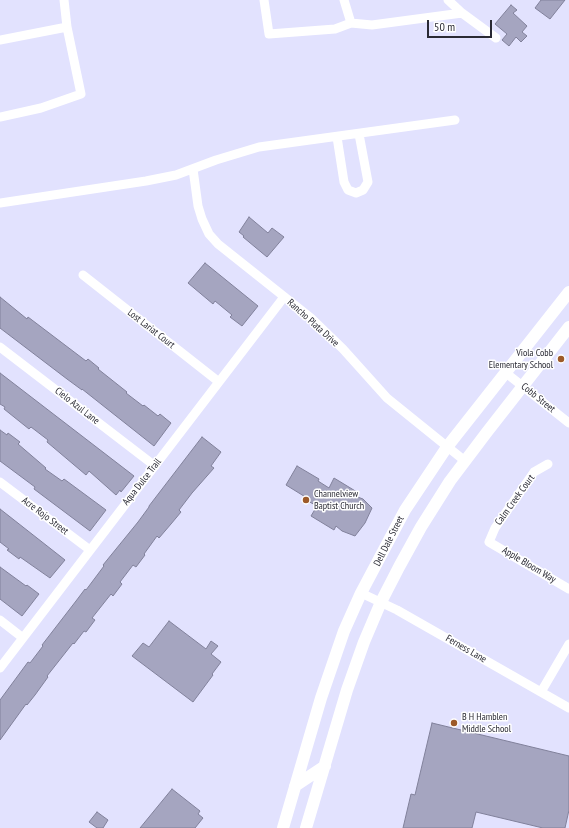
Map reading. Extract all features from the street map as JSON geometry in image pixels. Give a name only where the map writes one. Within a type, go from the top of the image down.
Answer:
[{"type":"main road","name":"Dell Dale Street","points":[[283,828],[321,698],[344,631],[361,593],[405,510],[447,447],[569,292]]},
{"type":"main road","name":"Dell Dale Street","points":[[306,828],[347,690],[380,602],[421,527],[450,482],[569,327]]},
{"type":"main road","points":[[295,786],[325,766]]},
{"type":"street","points":[[0,117],[41,108],[81,94],[64,0]]},
{"type":"street","points":[[264,0],[269,34],[335,29],[351,23],[372,25],[462,13]]},
{"type":"street","points":[[344,0],[351,23]]},
{"type":"street","points":[[448,0],[462,13],[496,38]]},
{"type":"street","points":[[0,40],[68,27]]},
{"type":"street","points":[[0,203],[146,181],[193,169],[259,147],[455,120]]},
{"type":"street","points":[[337,137],[344,182],[348,190],[356,193],[363,190],[368,182],[359,134]]},
{"type":"street","name":"Rancho Plata Drive","points":[[193,169],[198,206],[202,219],[209,234],[218,244],[311,318],[387,398],[465,461]]},
{"type":"street","name":"Lost Lariat Court","points":[[83,275],[219,382]]},
{"type":"street","name":"Aqua Dulce Trail","points":[[0,668],[284,297]]},
{"type":"street","name":"Cielo Azul Lane","points":[[0,347],[155,466]]},
{"type":"street","name":"Cobb Street","points":[[506,372],[569,423]]},
{"type":"street","name":"Calm Creek Court","points":[[489,542],[495,528],[534,472],[548,464]]},
{"type":"street","name":"Acre Rojo Street","points":[[0,482],[90,550]]},
{"type":"street","name":"Apple Bloom Way","points":[[489,542],[569,589]]},
{"type":"street","name":"Ferness Lane","points":[[361,593],[397,610],[569,708]]},
{"type":"street","points":[[0,620],[23,638]]},
{"type":"street","points":[[541,692],[569,644]]},
{"type":"building","points":[[541,0],[565,0],[550,19],[535,8]]},
{"type":"building","points":[[511,5],[517,10],[513,13],[527,26],[522,32],[527,36],[521,42],[516,37],[509,46],[502,40],[507,34],[495,24]]},
{"type":"building","points":[[249,217],[268,233],[272,228],[284,237],[267,257],[239,232]]},
{"type":"building","points":[[205,263],[258,306],[242,326],[230,317],[232,315],[215,301],[213,304],[188,283]]},
{"type":"building","points":[[0,297],[27,319],[28,317],[86,361],[88,359],[143,406],[144,405],[158,416],[160,414],[171,423],[154,446],[82,389],[0,328]]},
{"type":"building","points":[[0,373],[134,476],[121,492],[120,490],[116,495],[89,471],[86,475],[47,442],[48,440],[31,427],[29,429],[4,409],[5,407],[0,404]]},
{"type":"building","points":[[0,430],[7,435],[8,433],[20,442],[18,444],[46,468],[45,469],[62,481],[64,479],[106,510],[90,531],[34,489],[35,487],[0,461]]},
{"type":"building","points":[[202,437],[221,452],[211,466],[214,468],[192,493],[179,510],[181,512],[171,524],[159,538],[157,536],[136,567],[133,565],[120,582],[122,584],[113,596],[111,594],[92,618],[95,620],[86,632],[84,631],[74,644],[73,643],[0,740],[0,700],[28,662],[30,663],[43,646],[42,645],[85,589],[86,590],[104,566],[103,565],[138,522]]},
{"type":"building","points":[[297,466],[319,479],[318,481],[329,488],[334,478],[357,492],[355,496],[363,499],[372,508],[365,523],[355,536],[342,531],[336,526],[334,530],[311,516],[317,506],[306,500],[307,498],[286,485]]},
{"type":"building","points":[[0,509],[65,560],[50,578],[20,557],[19,559],[7,550],[9,549],[0,542]]},
{"type":"building","points":[[0,567],[39,594],[22,616],[0,599]]},
{"type":"building","points":[[169,621],[206,649],[211,641],[218,646],[211,654],[221,662],[193,702],[132,656],[143,643],[149,647]]},
{"type":"building","points":[[432,723],[569,756],[569,810],[565,828],[543,828],[476,812],[472,828],[403,828],[411,794],[415,795]]},
{"type":"building","points":[[172,789],[200,811],[198,814],[203,818],[195,828],[140,828]]},
{"type":"building","points":[[97,812],[108,820],[103,828],[97,828],[89,822]]},
{"type":"place","name":"Viola Cobb Elementary School","points":[[561,359]]},
{"type":"place","name":"Channelview Baptist Church","points":[[306,500]]},
{"type":"place","name":"B H Hamblen Middle School","points":[[454,723]]}]
